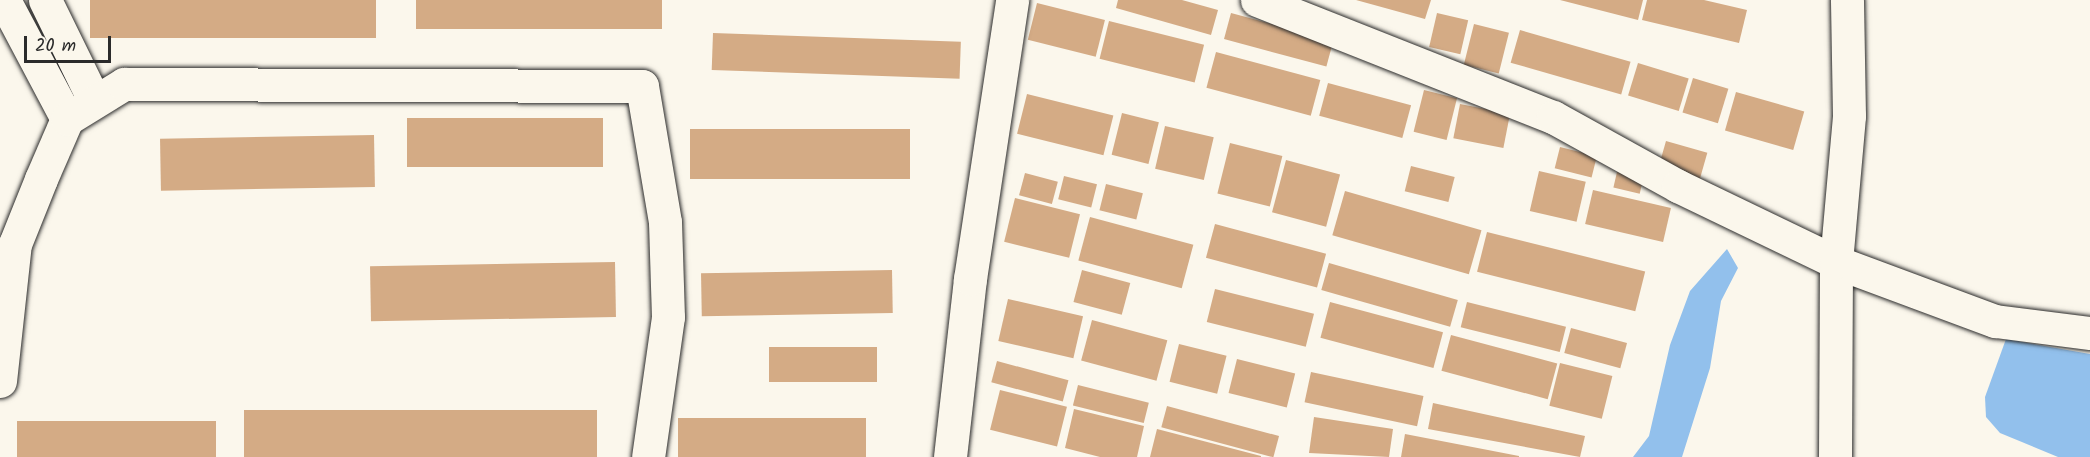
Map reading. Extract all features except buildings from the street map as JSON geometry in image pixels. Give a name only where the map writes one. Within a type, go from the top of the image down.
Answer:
[{"type":"street","points":[[4,0],[67,119]]},
{"type":"street","points":[[45,0],[94,100]]},
{"type":"street","points":[[950,457],[970,279],[1012,0]]},
{"type":"street","points":[[1257,0],[1553,117],[1678,186],[1836,262],[1995,321],[2090,333]]},
{"type":"street","points":[[1835,457],[1836,262],[1849,116],[1846,0]]},
{"type":"street","points":[[0,381],[15,244],[67,119],[94,100],[124,84],[642,86],[665,222],[668,317],[648,457]]},
{"type":"water","points":[[1727,249],[1738,268],[1721,301],[1710,368],[1682,457],[1633,457],[1649,436],[1670,345],[1690,291]]},
{"type":"water","points":[[2006,339],[2090,354],[2090,457],[2058,457],[2000,433],[1986,417],[1985,397]]}]
